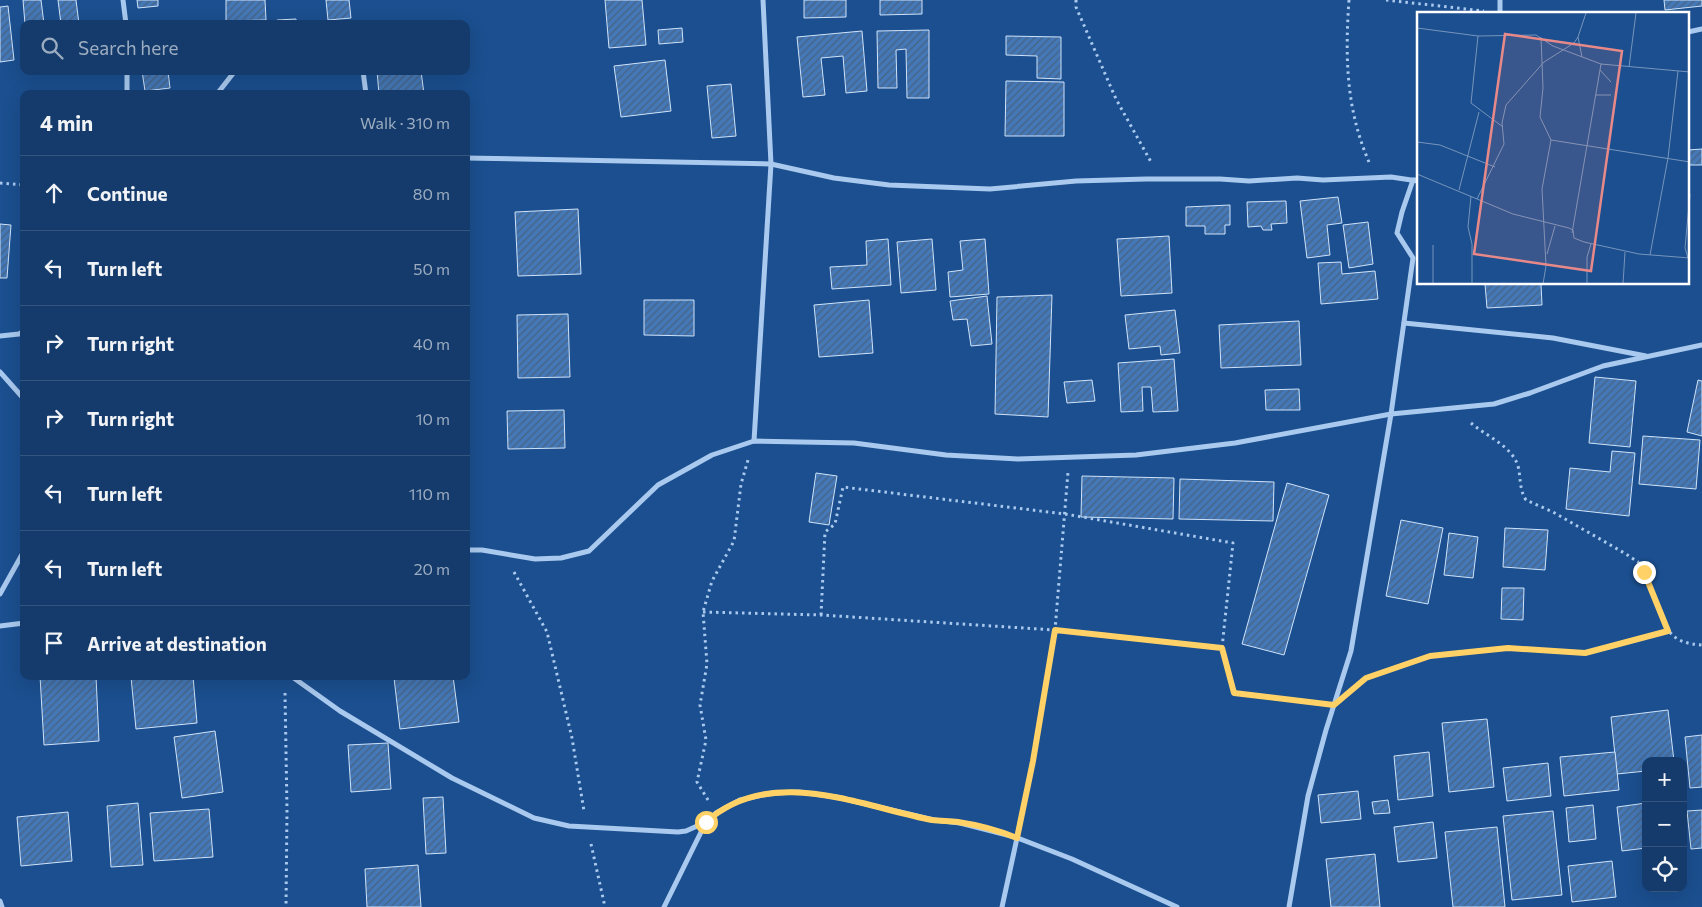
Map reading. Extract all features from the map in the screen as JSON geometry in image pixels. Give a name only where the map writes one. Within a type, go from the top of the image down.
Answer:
[{"type":"street","points":[[123,0],[126,20]]},
{"type":"street","points":[[754,441],[770,164],[763,0]]},
{"type":"street","points":[[127,75],[128,90]]},
{"type":"street","points":[[219,90],[232,75]]},
{"type":"street","points":[[364,75],[365,90]]},
{"type":"street","points":[[470,158],[770,164],[834,178],[889,185],[990,189],[1076,181],[1160,179],[1249,181],[1297,178],[1323,180],[1390,177],[1417,180],[1402,212],[1398,233],[1413,258],[1391,414],[1352,651],[1334,705],[1308,796],[1289,907]]},
{"type":"street","points":[[1404,323],[1553,338],[1649,357]]},
{"type":"street","points":[[0,336],[20,333]]},
{"type":"street","points":[[470,550],[482,550],[535,559],[560,558],[589,552],[658,485],[712,455],[754,441],[854,443],[946,455],[1018,459],[1136,455],[1235,443],[1391,414],[1494,404],[1603,366],[1702,346]]},
{"type":"street","points":[[0,372],[20,394]]},
{"type":"street","points":[[0,594],[20,558]]},
{"type":"street","points":[[0,626],[20,624]]},
{"type":"street","points":[[297,680],[340,711],[452,778],[534,818],[569,826],[678,832],[686,831],[706,822],[716,813],[740,800],[772,793],[799,792],[836,797],[934,820],[960,822],[1017,838],[1072,859],[1177,907]]},
{"type":"street","points":[[664,907],[706,822]]},
{"type":"street","points":[[1002,907],[1017,838]]},
{"type":"street","points":[[0,901],[2,907]]},
{"type":"path","points":[[1076,0],[1076,7],[1116,99],[1135,137],[1160,179]]},
{"type":"path","points":[[1350,0],[1346,44],[1350,98],[1360,142],[1375,177]]},
{"type":"path","points":[[1386,0],[1491,12]]},
{"type":"path","points":[[0,183],[20,184]]},
{"type":"path","points":[[1453,408],[1506,448],[1514,458],[1518,465],[1520,489],[1526,500],[1553,512],[1638,562],[1648,580],[1668,631],[1680,641],[1702,645]]},
{"type":"path","points":[[716,813],[697,782],[706,740],[700,705],[707,664],[703,612],[712,581],[734,540],[741,484],[754,441]]},
{"type":"path","points":[[1017,838],[1033,761],[1055,630],[1069,458]]},
{"type":"path","points":[[821,615],[826,532],[835,524],[843,487],[1064,514],[1234,543],[1222,648],[1234,693],[1334,705],[1366,678],[1430,656],[1508,648],[1585,653],[1668,631]]},
{"type":"path","points":[[498,553],[510,563],[547,632],[572,738],[587,826],[606,907]]},
{"type":"path","points":[[703,612],[821,615],[1055,630],[1222,648]]},
{"type":"path","points":[[285,685],[286,907]]},
{"type":"building","points":[[23,0],[41,0],[44,20],[25,20]]},
{"type":"building","points":[[58,0],[76,0],[78,20],[60,20]]},
{"type":"building","points":[[137,0],[158,0],[158,6],[138,8]]},
{"type":"building","points":[[226,0],[265,0],[266,20],[226,20]]},
{"type":"building","points":[[326,0],[349,0],[351,18],[328,20]]},
{"type":"building","points":[[605,0],[642,0],[646,45],[609,48]]},
{"type":"building","points":[[804,0],[846,0],[846,17],[804,18]]},
{"type":"building","points":[[880,0],[922,0],[922,14],[880,15]]},
{"type":"building","points":[[1664,0],[1702,0],[1702,6],[1665,10]]},
{"type":"building","points":[[8,6],[14,60],[0,62],[0,7]]},
{"type":"building","points":[[682,28],[683,42],[659,44],[658,30]]},
{"type":"building","points":[[929,30],[929,98],[907,98],[906,49],[896,50],[897,88],[878,88],[877,31]]},
{"type":"building","points":[[862,31],[867,91],[846,93],[843,56],[821,58],[825,95],[803,97],[797,37]]},
{"type":"building","points":[[1006,36],[1061,37],[1061,79],[1037,78],[1037,56],[1006,55]]},
{"type":"building","points":[[665,60],[671,111],[621,117],[614,66]]},
{"type":"building","points":[[143,75],[168,75],[170,88],[145,90]]},
{"type":"building","points":[[377,75],[422,75],[423,90],[379,90]]},
{"type":"building","points":[[1006,81],[1064,82],[1064,136],[1005,136]]},
{"type":"building","points":[[731,84],[736,136],[712,138],[707,86]]},
{"type":"building","points":[[1702,149],[1702,165],[1690,165],[1690,150]]},
{"type":"building","points":[[1338,197],[1342,223],[1327,225],[1330,255],[1307,258],[1300,201]]},
{"type":"building","points":[[1286,201],[1287,223],[1271,224],[1272,230],[1263,230],[1261,226],[1248,227],[1247,202]]},
{"type":"building","points":[[1230,205],[1230,225],[1225,225],[1225,234],[1205,234],[1205,226],[1186,226],[1186,207]]},
{"type":"building","points":[[578,209],[581,274],[518,276],[515,212]]},
{"type":"building","points":[[1368,222],[1373,264],[1349,268],[1343,225]]},
{"type":"building","points":[[0,224],[11,225],[7,278],[0,278]]},
{"type":"building","points":[[1169,236],[1172,293],[1121,296],[1117,239]]},
{"type":"building","points":[[888,239],[891,285],[832,289],[830,267],[867,265],[866,241]]},
{"type":"building","points":[[932,239],[936,290],[901,293],[897,242]]},
{"type":"building","points":[[985,239],[989,294],[950,297],[948,272],[963,270],[960,241]]},
{"type":"building","points":[[1341,262],[1342,274],[1375,271],[1378,299],[1321,304],[1318,263]]},
{"type":"building","points":[[1485,285],[1541,285],[1542,305],[1487,308]]},
{"type":"building","points":[[1052,295],[1048,417],[995,414],[997,297]]},
{"type":"building","points":[[987,296],[992,344],[971,346],[967,319],[953,320],[950,301]]},
{"type":"building","points":[[644,300],[694,300],[694,336],[644,335]]},
{"type":"building","points":[[869,300],[873,353],[819,357],[814,305]]},
{"type":"building","points":[[1175,310],[1180,353],[1161,355],[1160,346],[1129,349],[1125,315]]},
{"type":"building","points":[[568,314],[570,377],[518,378],[517,315]]},
{"type":"building","points":[[1299,321],[1301,365],[1221,368],[1219,325]]},
{"type":"building","points":[[1174,359],[1178,411],[1153,412],[1151,387],[1142,387],[1143,411],[1121,412],[1118,363]]},
{"type":"building","points":[[1595,377],[1636,381],[1630,447],[1589,443]]},
{"type":"building","points":[[1092,380],[1095,401],[1067,403],[1064,382]]},
{"type":"building","points":[[1698,380],[1702,381],[1702,436],[1687,432]]},
{"type":"building","points":[[1299,389],[1300,410],[1266,410],[1265,390]]},
{"type":"building","points":[[564,410],[565,448],[508,449],[507,411]]},
{"type":"building","points":[[1643,436],[1700,440],[1696,489],[1639,484]]},
{"type":"building","points":[[1612,451],[1635,453],[1629,516],[1566,509],[1570,468],[1610,472]]},
{"type":"building","points":[[816,473],[837,476],[829,525],[809,522]]},
{"type":"building","points":[[1082,476],[1174,478],[1173,519],[1081,517]]},
{"type":"building","points":[[1180,479],[1274,482],[1273,521],[1179,519]]},
{"type":"building","points":[[1287,483],[1329,495],[1284,655],[1242,644]]},
{"type":"building","points":[[1401,520],[1443,528],[1428,604],[1386,596]]},
{"type":"building","points":[[1505,528],[1548,530],[1545,570],[1503,567]]},
{"type":"building","points":[[1449,533],[1478,537],[1473,578],[1444,575]]},
{"type":"building","points":[[1502,588],[1524,588],[1523,620],[1501,619]]},
{"type":"building","points":[[40,680],[96,680],[99,741],[44,745]]},
{"type":"building","points":[[131,680],[193,680],[197,723],[136,729]]},
{"type":"building","points":[[394,680],[454,680],[459,722],[400,729]]},
{"type":"building","points":[[1668,710],[1674,757],[1642,757],[1642,771],[1617,774],[1611,717]]},
{"type":"building","points":[[1487,719],[1494,787],[1449,792],[1442,723]]},
{"type":"building","points":[[215,731],[223,792],[182,798],[174,737]]},
{"type":"building","points":[[1702,735],[1702,787],[1690,788],[1685,737]]},
{"type":"building","points":[[388,743],[391,789],[351,792],[348,745]]},
{"type":"building","points":[[1429,752],[1433,796],[1398,800],[1394,756]]},
{"type":"building","points":[[1615,752],[1619,790],[1564,796],[1560,757]]},
{"type":"building","points":[[1548,763],[1551,796],[1507,801],[1503,768]]},
{"type":"building","points":[[1358,791],[1361,819],[1321,823],[1318,795]]},
{"type":"building","points":[[443,797],[446,853],[426,854],[423,798]]},
{"type":"building","points":[[1388,800],[1390,813],[1374,814],[1372,802]]},
{"type":"building","points":[[138,803],[143,865],[111,867],[107,806]]},
{"type":"building","points":[[1642,804],[1642,848],[1622,851],[1617,807]]},
{"type":"building","points":[[1593,805],[1596,839],[1569,842],[1566,808]]},
{"type":"building","points":[[209,809],[213,857],[154,861],[150,813]]},
{"type":"building","points":[[1702,810],[1702,848],[1691,849],[1687,811]]},
{"type":"building","points":[[1553,811],[1562,895],[1512,900],[1503,816]]},
{"type":"building","points":[[68,812],[72,861],[21,866],[17,817]]},
{"type":"building","points":[[1433,822],[1437,858],[1398,862],[1394,827]]},
{"type":"building","points":[[1497,827],[1505,907],[1453,907],[1445,832]]},
{"type":"building","points":[[1375,854],[1380,907],[1331,907],[1326,859]]},
{"type":"building","points":[[1612,861],[1616,897],[1572,902],[1568,866]]},
{"type":"building","points":[[418,865],[421,907],[367,907],[365,869]]},
{"type":"route","points":[[706,822],[716,813],[740,800],[772,793],[799,792],[836,797],[934,820],[960,822],[1017,838],[1033,761],[1055,630],[1222,648],[1234,693],[1334,705],[1366,678],[1430,656],[1508,648],[1585,653],[1668,631],[1644,572]]}]
